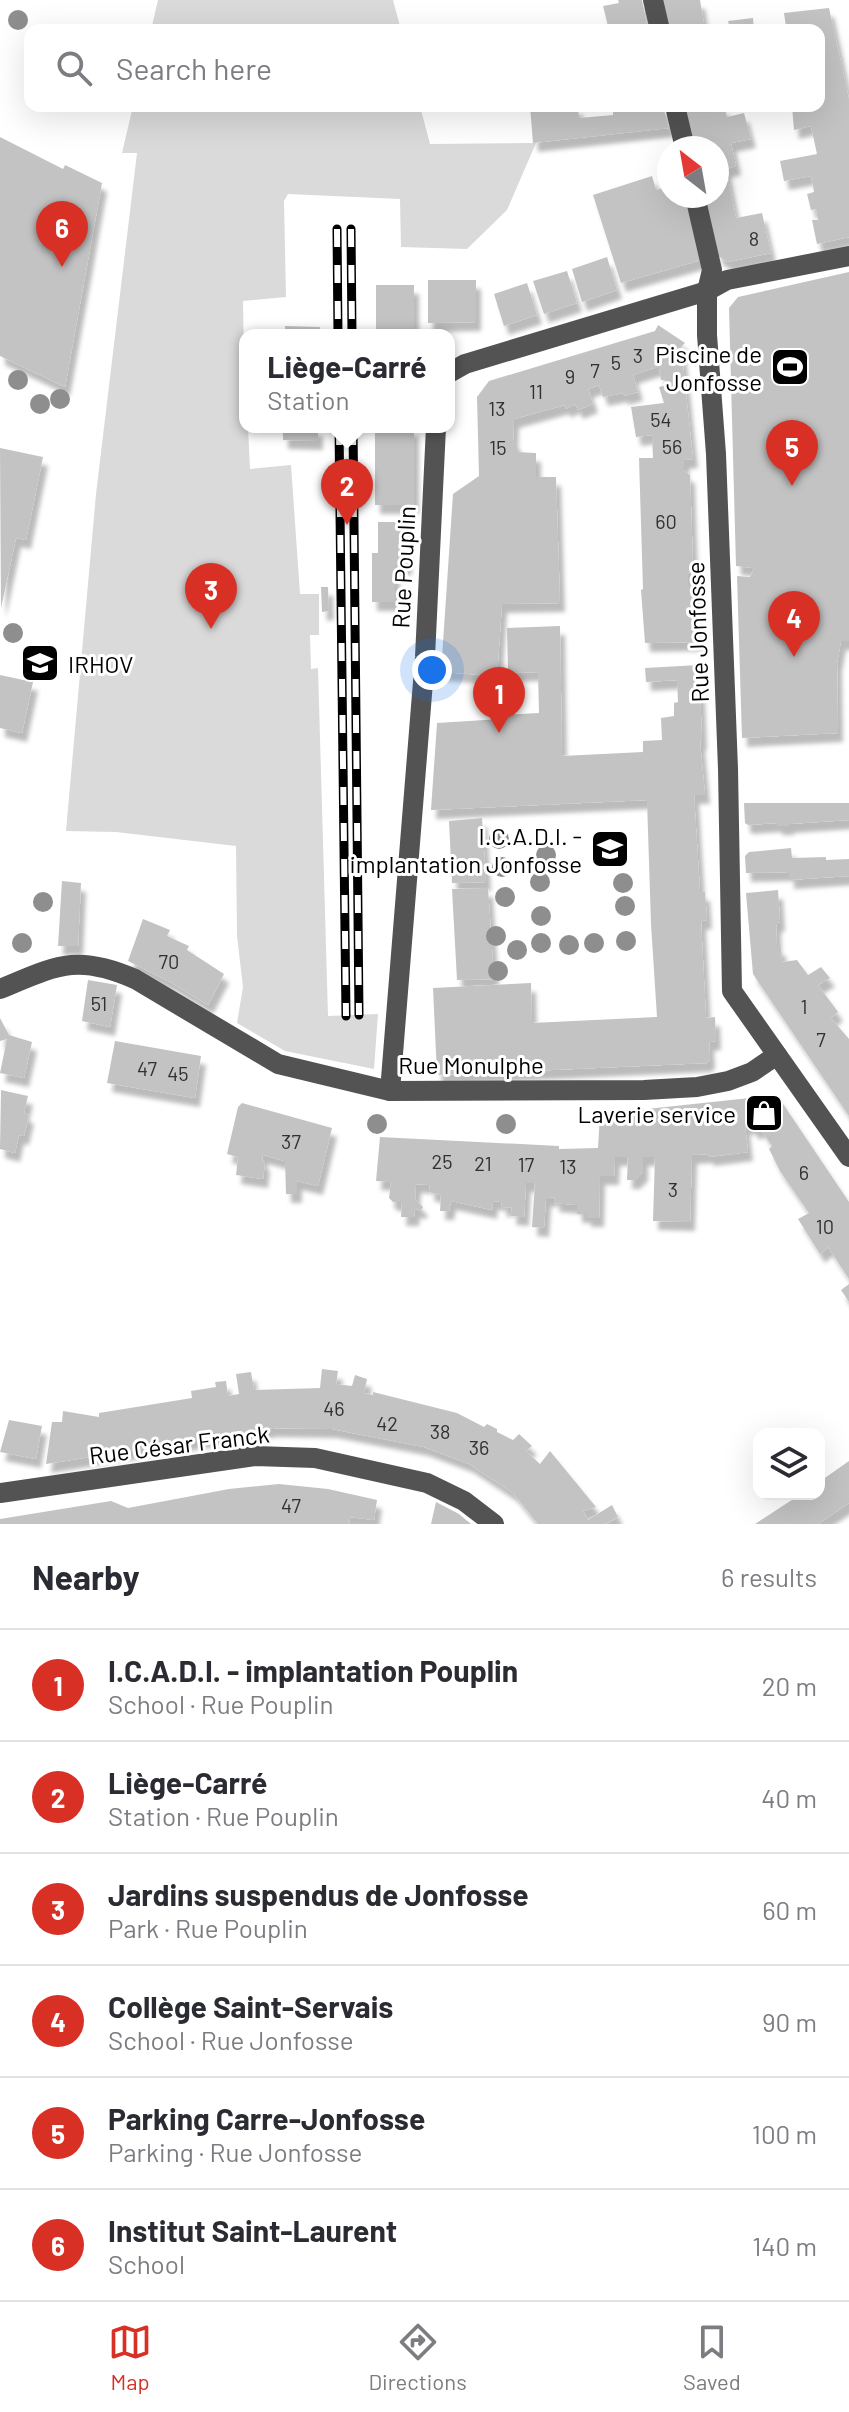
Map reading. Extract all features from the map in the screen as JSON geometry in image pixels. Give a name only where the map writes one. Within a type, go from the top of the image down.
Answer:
[{"type":"street","points":[[653,0],[659,24]]},
{"type":"street","points":[[676,112],[682,136]]},
{"type":"street","name":"Rue Jonfosse","points":[[698,208],[712,270],[707,291],[727,536],[735,768],[732,991],[849,1157]]},
{"type":"street","points":[[455,370],[707,291],[727,280],[849,256]]},
{"type":"street","name":"Rue Pouplin","points":[[390,1091],[425,657],[436,433]]},
{"type":"street","name":"Rue Monulphe","points":[[0,989],[57,966],[81,963],[111,968],[135,979],[278,1064],[390,1091],[697,1087],[752,1072],[777,1055]]},
{"type":"street","name":"Rue César Franck","points":[[0,1493],[255,1456],[315,1458],[427,1483],[464,1501],[494,1524]]},
{"type":"shaded area","points":[[158,0],[393,0],[399,24],[152,24]]},
{"type":"shaded area","points":[[132,112],[422,112],[430,144],[536,143],[507,210],[467,249],[401,247],[400,199],[288,194],[284,201],[286,297],[243,301],[243,329],[239,329],[239,433],[248,433],[250,469],[291,465],[300,594],[319,594],[319,635],[310,635],[311,669],[318,668],[328,1016],[378,1014],[374,1069],[285,1051],[237,1023],[243,987],[237,936],[236,846],[116,832],[66,831],[96,494],[137,153],[122,153]]},
{"type":"building","points":[[618,0],[642,0],[647,24],[608,24],[603,6],[619,3]]},
{"type":"building","points":[[661,0],[700,0],[704,24],[666,24]]},
{"type":"building","points":[[829,8],[849,99],[849,237],[817,244],[812,220],[818,220],[816,209],[811,210],[807,194],[814,192],[811,176],[784,181],[780,161],[817,154],[811,126],[794,130],[792,112],[825,112],[825,24],[786,24],[784,13]]},
{"type":"building","points":[[753,18],[754,24],[729,24],[728,21]]},
{"type":"building","points":[[530,112],[578,112],[579,118],[613,115],[613,112],[665,112],[669,128],[533,143]]},
{"type":"building","points":[[685,112],[726,112],[727,117],[744,113],[751,139],[731,143],[736,166],[729,168],[729,136],[690,136]]},
{"type":"building","points":[[0,137],[63,169],[65,165],[102,183],[65,387],[0,356]]},
{"type":"building","points":[[652,176],[657,190],[657,208],[691,208],[701,260],[621,283],[593,195]]},
{"type":"building","points":[[729,184],[736,218],[762,213],[771,253],[728,262],[718,256],[706,208],[729,208]]},
{"type":"building","points":[[607,257],[617,290],[582,302],[572,269]]},
{"type":"building","points":[[567,271],[577,303],[544,314],[533,281]]},
{"type":"building","name":"Piscine de Jonfosse","points":[[849,272],[849,641],[841,641],[837,663],[838,733],[742,738],[737,576],[750,577],[754,568],[736,566],[729,308],[738,297]]},
{"type":"building","points":[[428,280],[476,280],[476,322],[428,323]]},
{"type":"building","points":[[527,283],[537,315],[504,326],[494,294]]},
{"type":"building","points":[[376,285],[414,285],[414,329],[376,329]]},
{"type":"building","points":[[658,325],[685,343],[681,347],[693,459],[684,460],[684,471],[690,475],[693,566],[688,574],[688,586],[697,586],[699,642],[645,643],[639,458],[653,458],[652,435],[636,437],[631,407],[664,403],[659,387],[666,385],[665,380],[661,380],[659,368],[654,368],[633,375],[638,392],[603,397],[599,385],[588,389],[593,404],[578,410],[575,404],[566,409],[565,405],[514,419],[516,452],[536,453],[536,477],[556,477],[560,603],[502,604],[497,676],[441,672],[453,494],[479,476],[477,397],[489,381],[655,331]]},
{"type":"building","points":[[285,326],[320,327],[320,329],[285,329]]},
{"type":"building","points":[[283,433],[318,433],[318,441],[283,440]]},
{"type":"building","points":[[375,433],[414,433],[414,505],[375,505]]},
{"type":"building","points":[[0,448],[43,457],[26,540],[16,538],[1,608]]},
{"type":"building","points":[[378,522],[407,522],[407,566],[395,566],[395,602],[372,602],[372,553],[378,553]]},
{"type":"building","points":[[321,587],[328,587],[329,611],[322,612]]},
{"type":"building","points":[[560,626],[562,756],[643,752],[643,741],[662,740],[661,718],[674,716],[674,703],[678,702],[677,680],[646,682],[645,668],[699,665],[700,742],[705,795],[694,795],[700,892],[705,892],[707,920],[701,921],[706,1018],[715,1017],[716,1041],[709,1042],[710,1059],[707,1063],[437,1075],[433,988],[531,983],[532,1023],[657,1017],[647,800],[431,810],[437,723],[539,713],[538,672],[508,673],[507,628]]},
{"type":"building","points":[[0,675],[33,682],[22,733],[0,728]]},
{"type":"building","points":[[744,803],[849,803],[849,820],[789,826],[777,826],[777,823],[748,825],[745,823]]},
{"type":"building","points":[[482,818],[486,882],[452,883],[449,821]]},
{"type":"building","points":[[791,848],[792,858],[849,859],[849,876],[789,880],[789,872],[746,873],[745,856],[749,852]]},
{"type":"building","points":[[62,881],[81,883],[78,946],[58,946]]},
{"type":"building","points":[[488,888],[494,979],[457,980],[452,889]]},
{"type":"building","points":[[778,890],[780,922],[776,927],[777,947],[781,947],[782,962],[797,960],[808,975],[821,967],[830,978],[818,985],[838,1012],[831,1018],[849,1039],[849,1116],[753,974],[746,893]]},
{"type":"building","points":[[143,919],[170,930],[167,936],[189,946],[187,950],[224,974],[208,1005],[128,961]]},
{"type":"building","points":[[88,980],[117,985],[110,1027],[82,1021]]},
{"type":"building","points":[[0,1018],[9,1035],[32,1042],[24,1078],[0,1073],[7,1039],[0,1041]]},
{"type":"building","points":[[115,1041],[201,1056],[195,1098],[107,1083]]},
{"type":"building","points":[[1,1090],[28,1096],[24,1113],[29,1115],[24,1136],[19,1135],[15,1153],[0,1149]]},
{"type":"building","points":[[777,1095],[849,1202],[849,1279],[828,1247],[820,1254],[798,1219],[809,1213],[780,1171],[769,1149],[772,1146],[760,1128],[755,1131],[750,1125],[745,1126],[748,1152],[709,1157],[708,1154],[692,1155],[690,1222],[653,1221],[655,1157],[643,1157],[643,1172],[635,1180],[627,1180],[628,1157],[615,1157],[614,1176],[600,1176],[599,1218],[586,1218],[586,1214],[577,1214],[577,1205],[554,1203],[555,1197],[546,1198],[544,1228],[532,1227],[535,1183],[526,1183],[524,1217],[511,1216],[512,1207],[501,1208],[502,1202],[493,1201],[492,1210],[451,1201],[449,1211],[440,1211],[441,1195],[429,1192],[430,1185],[416,1184],[415,1199],[423,1207],[421,1210],[415,1209],[414,1217],[401,1217],[402,1202],[393,1202],[389,1198],[391,1182],[376,1181],[380,1137],[559,1146],[559,1149],[598,1148],[600,1114]]},
{"type":"building","points":[[242,1103],[332,1128],[318,1186],[297,1181],[297,1194],[286,1194],[285,1161],[263,1155],[263,1179],[236,1175],[238,1157],[227,1154],[238,1107]]},
{"type":"building","points":[[849,1284],[849,1302],[841,1290]]},
{"type":"building","points":[[322,1369],[338,1371],[336,1384],[352,1386],[355,1375],[367,1379],[364,1393],[373,1395],[373,1392],[457,1413],[484,1427],[487,1424],[513,1440],[519,1434],[532,1446],[526,1451],[540,1464],[550,1451],[596,1507],[583,1511],[588,1520],[612,1505],[618,1517],[605,1524],[538,1524],[513,1493],[469,1464],[424,1447],[332,1429],[272,1428],[46,1464],[52,1422],[62,1422],[63,1411],[99,1417],[99,1413],[192,1398],[191,1391],[216,1387],[215,1382],[226,1381],[228,1396],[239,1394],[236,1374],[251,1372],[254,1390],[320,1388]]},
{"type":"building","points":[[9,1420],[42,1426],[36,1459],[0,1452]]},
{"type":"building","points":[[849,1461],[849,1503],[818,1524],[755,1524],[792,1500],[825,1500],[825,1478]]},
{"type":"building","points":[[279,1484],[328,1489],[377,1500],[374,1520],[350,1517],[349,1524],[0,1524],[0,1519],[111,1501],[128,1508],[229,1489]]},
{"type":"building","points":[[436,1502],[459,1514],[471,1524],[431,1524]]},
{"type":"railway","points":[[337,229],[338,329]]},
{"type":"railway","points":[[351,229],[352,329]]},
{"type":"railway","points":[[339,433],[346,1016]]},
{"type":"railway","points":[[353,433],[359,1015]]},
{"type":"place","name":"Institut Saint-Laurent","points":[[62,267]]},
{"type":"place","name":"Piscine de Jonfosse","points":[[790,367]]},
{"type":"place","name":"Parking Carre-Jonfosse","points":[[792,486]]},
{"type":"place","name":"Liège-Carré","points":[[347,525]]},
{"type":"place","name":"Jardins suspendus de Jonfosse","points":[[211,629]]},
{"type":"place","name":"Collège Saint-Servais","points":[[794,657]]},
{"type":"place","name":"IRHOV","points":[[40,663]]},
{"type":"place","name":"I.C.A.D.I. - implantation Pouplin","points":[[499,733]]},
{"type":"place","name":"I.C.A.D.I. - implantation Jonfosse","points":[[610,849]]},
{"type":"place","name":"Laverie service","points":[[764,1113]]}]
